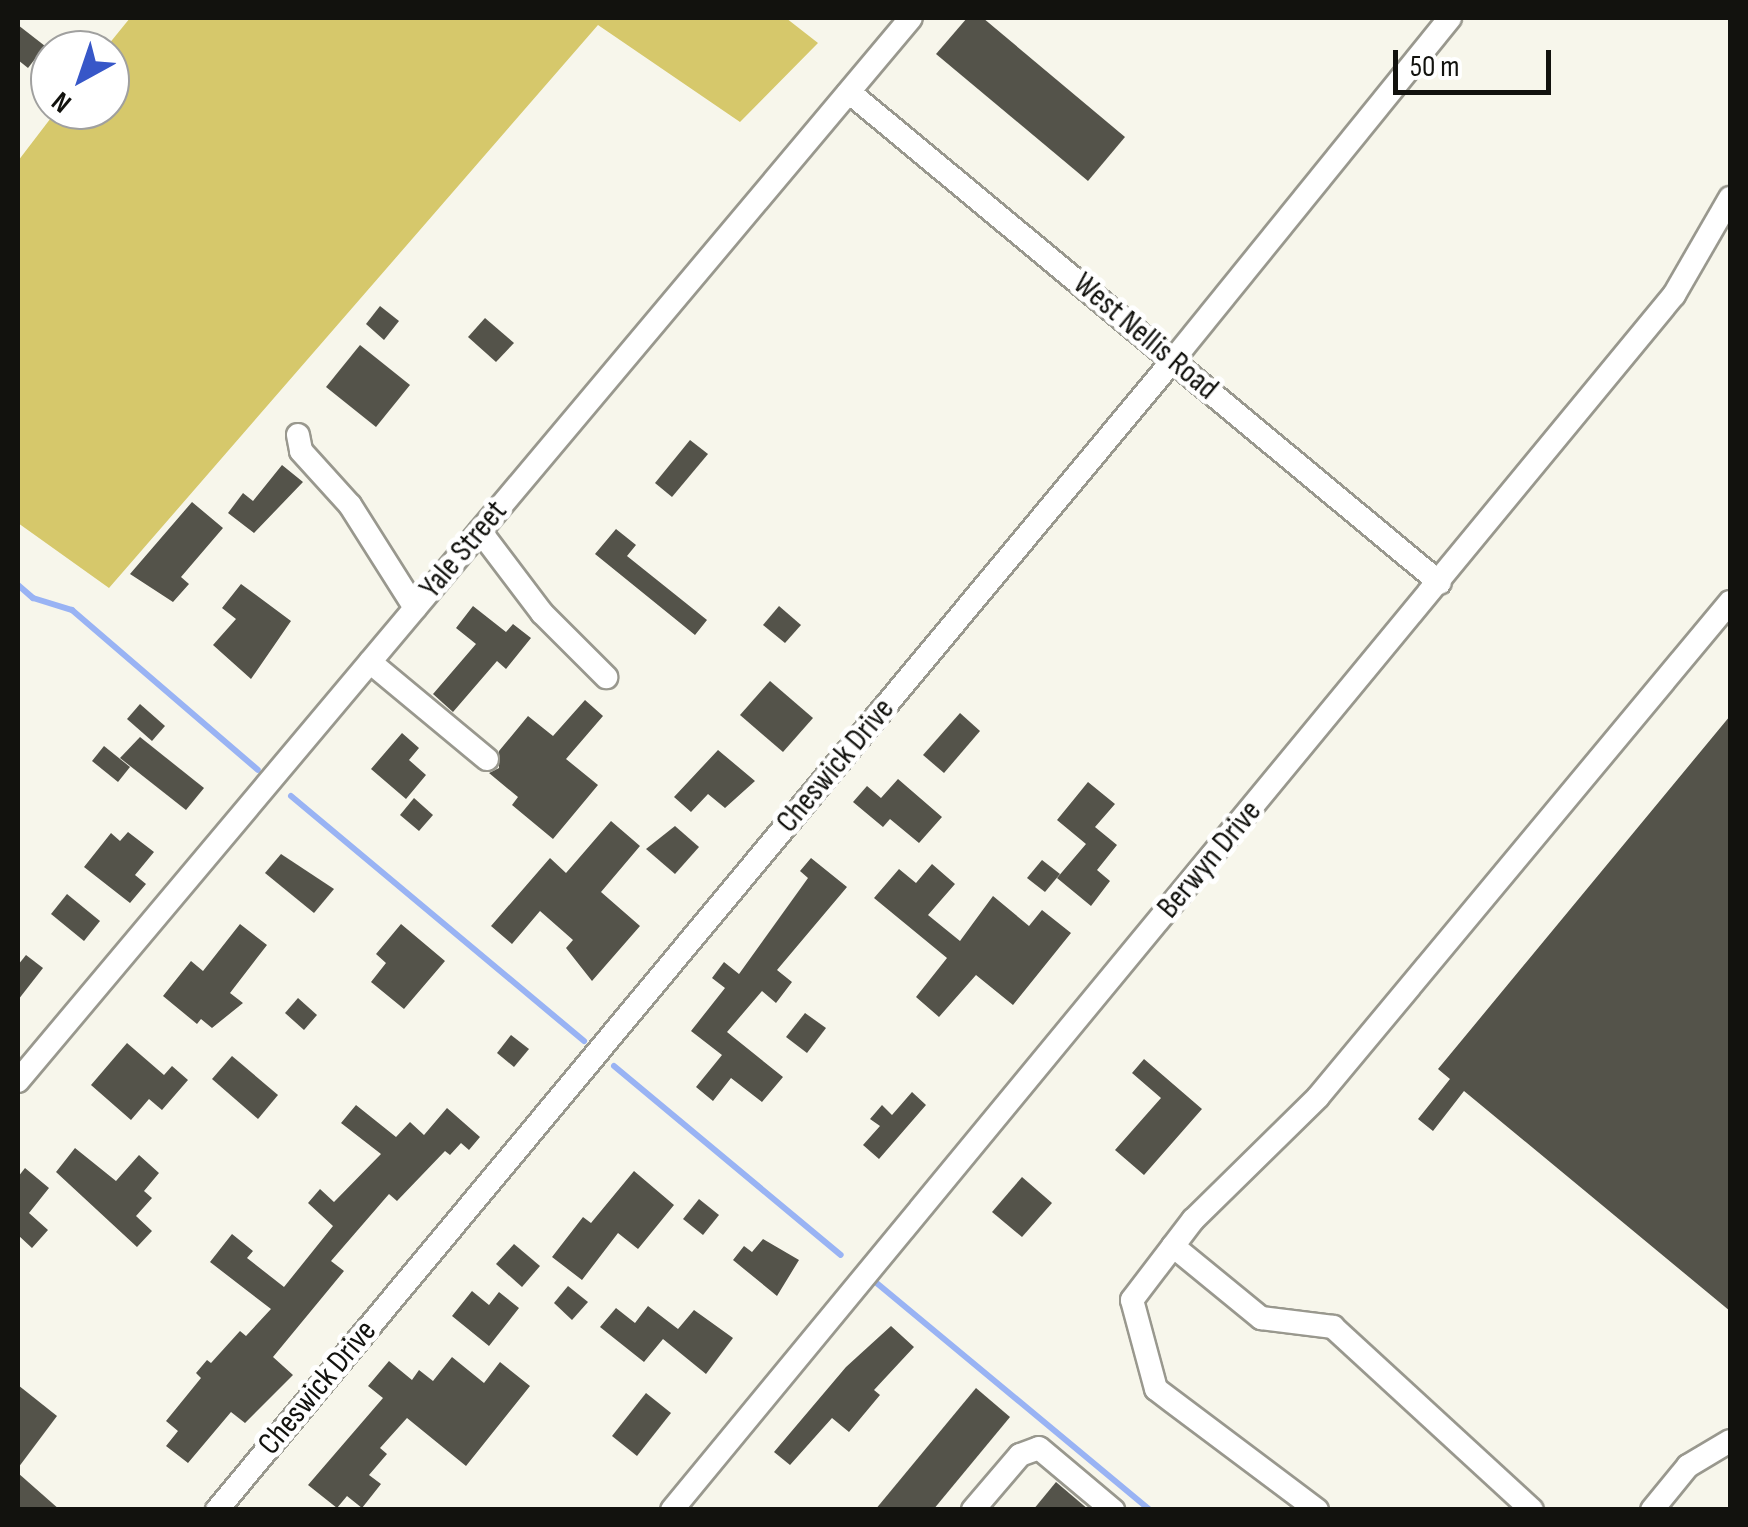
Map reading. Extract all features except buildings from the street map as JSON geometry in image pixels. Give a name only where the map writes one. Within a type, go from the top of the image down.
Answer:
[{"type":"street","name":"Yale Street","points":[[18,1081],[910,18]]},
{"type":"street","name":"Cheswick Drive","points":[[217,1510],[1173,360],[1450,18]]},
{"type":"street","name":"West Nellis Road","points":[[849,92],[1440,583]]},
{"type":"street","name":"Berwyn Drive","points":[[672,1510],[1674,296],[1730,198]]},
{"type":"street","points":[[298,436],[301,451],[350,505],[415,608]]},
{"type":"street","points":[[480,531],[542,613],[606,677]]},
{"type":"street","points":[[1316,1510],[1156,1389],[1132,1300],[1173,1246],[1318,1097],[1730,602]]},
{"type":"street","points":[[370,662],[487,760]]},
{"type":"street","points":[[1173,1246],[1261,1318],[1333,1327],[1532,1510]]},
{"type":"street","points":[[1652,1510],[1688,1466],[1730,1440]]},
{"type":"street","points":[[973,1510],[1020,1455],[1040,1448],[1113,1510]]},
{"type":"shaded area","points":[[130,18],[786,18],[818,43],[740,122],[598,25],[109,588],[18,523],[18,161],[42,130],[130,130],[130,30],[120,30]]},
{"type":"waterway","points":[[18,585],[33,598],[72,610],[258,770]]},
{"type":"waterway","points":[[291,796],[584,1041]]},
{"type":"waterway","points":[[614,1066],[841,1255]]},
{"type":"waterway","points":[[873,1280],[1150,1510]]}]
